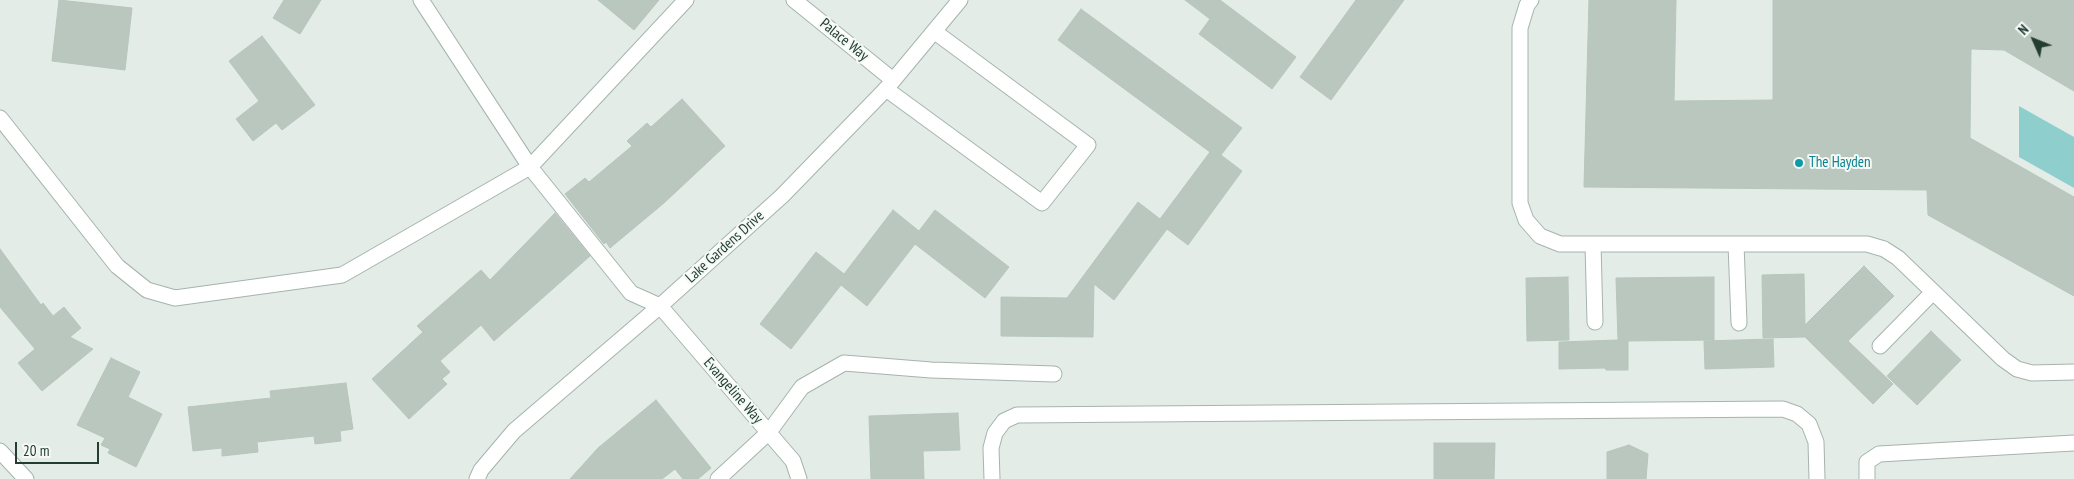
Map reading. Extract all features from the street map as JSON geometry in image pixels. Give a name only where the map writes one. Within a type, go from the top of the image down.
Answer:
[{"type":"street","points":[[421,0],[530,167],[631,293],[660,306]]},
{"type":"street","points":[[0,118],[117,266],[147,290],[175,298],[342,275],[530,167],[686,0]]},
{"type":"street","name":"Palace Way","points":[[794,0],[890,85],[1042,203],[1088,145],[935,32]]},
{"type":"street","name":"Lake Gardens Drive","points":[[477,479],[480,470],[514,431],[660,306],[782,196],[890,85],[960,0]]},
{"type":"street","points":[[1531,0],[1527,5],[1520,28],[1520,203],[1526,220],[1540,236],[1560,244],[1868,244],[1884,249],[1898,258],[2003,359],[2017,369],[2032,373],[2074,372]]},
{"type":"street","points":[[1593,244],[1595,322]]},
{"type":"street","points":[[1736,244],[1739,322]]},
{"type":"street","points":[[1880,346],[1933,292]]},
{"type":"street","name":"Evangeline Way","points":[[660,306],[793,461],[799,479]]},
{"type":"street","points":[[718,479],[768,432],[802,387],[844,363],[930,370],[1054,374]]},
{"type":"street","points":[[992,479],[990,448],[995,433],[1004,421],[1017,415],[1783,409],[1798,414],[1809,424],[1816,442],[1817,479]]},
{"type":"street","points":[[1867,479],[1867,462],[1879,454],[2074,443]]},
{"type":"street","points":[[0,451],[26,479]]},
{"type":"water","points":[[2019,106],[2074,137],[2074,188],[2019,157]]},
{"type":"building","points":[[59,0],[132,8],[125,70],[52,61]]},
{"type":"building","points":[[284,0],[321,0],[300,34],[273,18]]},
{"type":"building","points":[[598,0],[659,0],[634,30]]},
{"type":"building","points":[[1185,0],[1220,0],[1296,57],[1272,89],[1199,34],[1210,19]]},
{"type":"building","points":[[1356,0],[1404,0],[1331,100],[1300,77]]},
{"type":"building","name":"The Hayden","points":[[1589,0],[1676,0],[1674,101],[1773,100],[1773,0],[2074,0],[2074,91],[2004,50],[1971,49],[1970,138],[2074,197],[2074,296],[1928,215],[1927,190],[1584,187]]},
{"type":"building","points":[[1081,9],[1242,128],[1221,155],[1242,171],[1188,245],[1167,229],[1114,300],[1094,284],[1093,337],[1001,336],[1001,297],[1067,298],[1138,202],[1160,219],[1210,152],[1058,40]]},
{"type":"building","points":[[262,36],[315,105],[282,130],[276,123],[253,141],[236,119],[259,101],[229,61]]},
{"type":"building","points":[[682,99],[725,146],[664,203],[610,248],[606,242],[604,244],[565,194],[585,178],[589,182],[632,146],[627,141],[647,123],[651,127]]},
{"type":"building","points":[[893,210],[919,231],[935,210],[1009,267],[985,298],[915,244],[867,306],[841,285],[791,349],[760,324],[816,252],[844,274]]},
{"type":"building","points":[[555,213],[590,256],[494,341],[481,325],[440,361],[450,372],[442,379],[447,384],[409,419],[372,379],[423,332],[417,326],[481,270],[490,280]]},
{"type":"building","points":[[0,249],[41,305],[43,303],[53,316],[64,307],[81,328],[70,337],[93,349],[42,391],[18,363],[35,349],[0,307]]},
{"type":"building","points":[[1864,266],[1894,296],[1848,341],[1893,384],[1873,404],[1805,337],[1763,338],[1762,275],[1804,274],[1805,325]]},
{"type":"building","points":[[1568,277],[1569,340],[1527,341],[1526,278]]},
{"type":"building","points":[[1714,277],[1714,340],[1628,341],[1628,370],[1606,370],[1605,368],[1559,369],[1559,342],[1618,340],[1616,278]]},
{"type":"building","points":[[1931,331],[1961,360],[1917,405],[1887,376]]},
{"type":"building","points":[[1773,339],[1774,367],[1705,369],[1704,341]]},
{"type":"building","points":[[111,358],[140,372],[128,397],[162,414],[136,467],[108,453],[110,449],[101,445],[105,438],[77,425]]},
{"type":"building","points":[[346,383],[353,429],[340,431],[341,441],[315,444],[314,436],[257,442],[258,452],[222,456],[222,448],[193,451],[188,407],[271,398],[270,391]]},
{"type":"building","points":[[656,400],[711,468],[698,479],[683,479],[675,469],[662,479],[570,479],[598,448]]},
{"type":"building","points":[[958,413],[960,450],[923,451],[924,479],[871,479],[869,416]]},
{"type":"building","points":[[1434,443],[1495,443],[1494,479],[1434,479]]},
{"type":"building","points":[[1629,445],[1648,454],[1646,479],[1607,479],[1607,452]]},
{"type":"place","name":"The Hayden","points":[[1799,163]]}]
